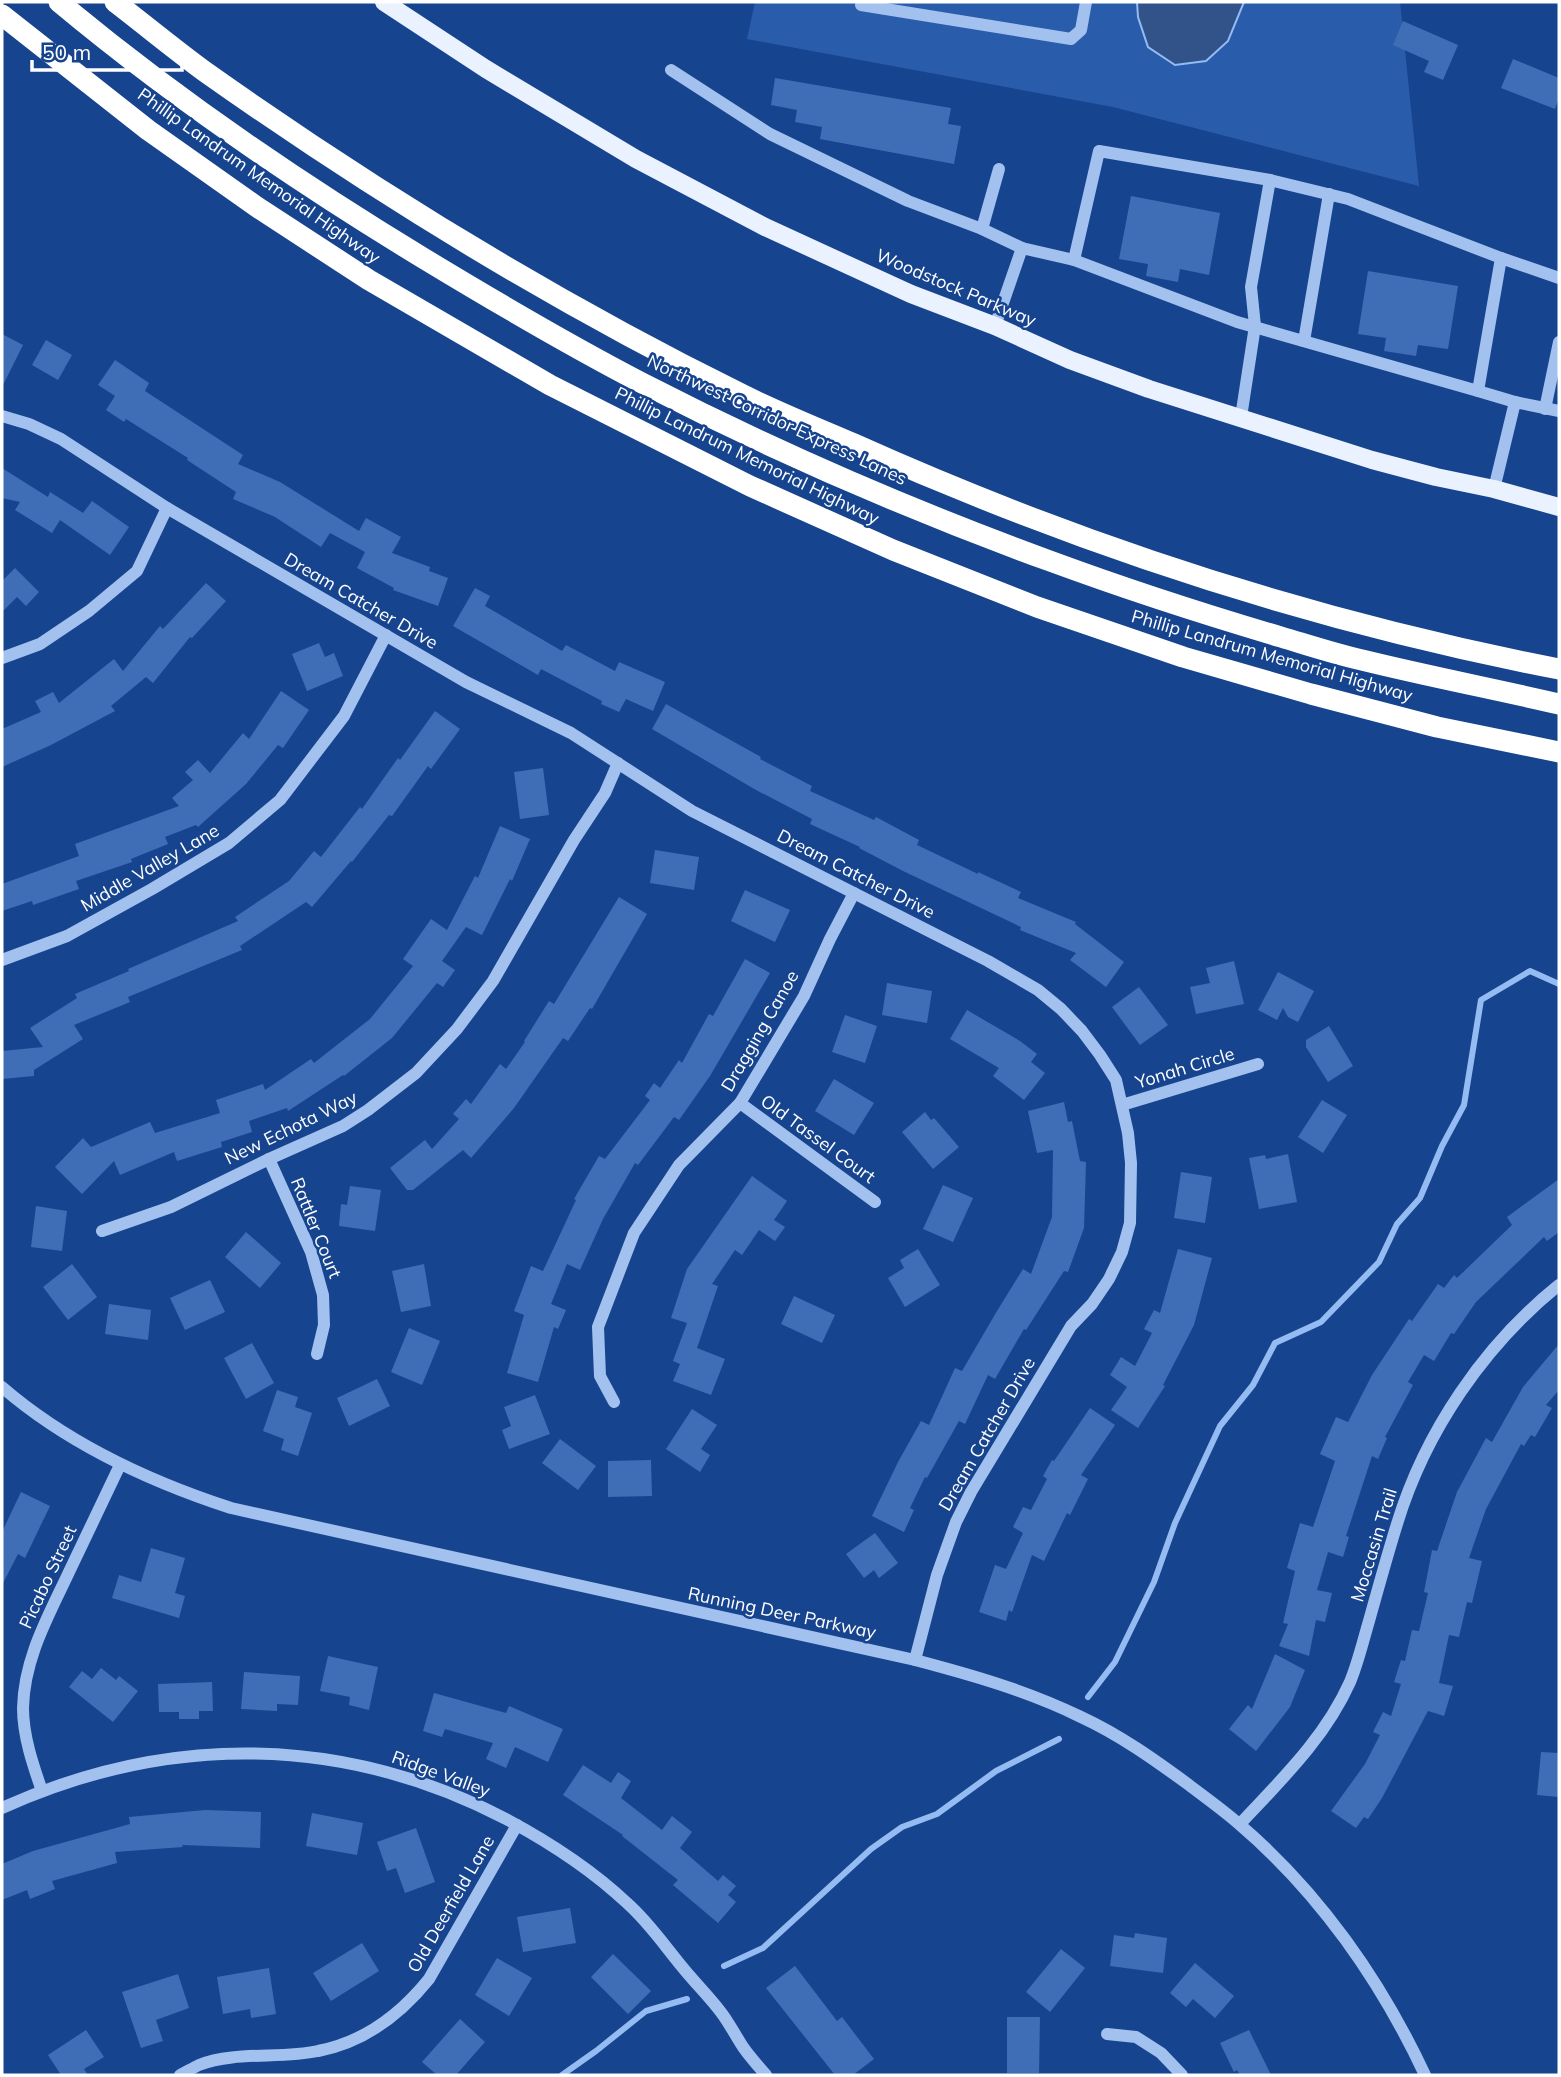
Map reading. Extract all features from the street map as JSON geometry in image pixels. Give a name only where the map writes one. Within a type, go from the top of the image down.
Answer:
[{"type":"highway","name":"Northwest Corridor Express Lanes","points":[[59,2],[113,47],[229,134],[349,213],[506,308],[640,382],[758,441],[942,520],[1111,584],[1360,660],[1559,704]]},
{"type":"highway","points":[[115,2],[202,69],[348,168],[563,299],[745,396],[911,471],[1118,549],[1218,583],[1343,619],[1502,658],[1559,669]]},
{"type":"highway","name":"Phillip Landrum Memorial Highway","points":[[2,15],[148,130],[257,207],[369,280],[550,385],[750,486],[893,551],[1037,607],[1183,657],[1424,724],[1559,752]]},
{"type":"main road","name":"Woodstock Parkway","points":[[384,2],[559,115],[699,194],[836,261],[911,294],[995,326],[1070,360],[1303,440],[1436,477],[1559,507]]},
{"type":"street","points":[[861,5],[1071,39],[1082,30],[1086,2]]},
{"type":"street","points":[[671,70],[770,134],[908,201],[982,229],[1022,248],[1074,260],[1237,322],[1515,402],[1559,411]]},
{"type":"street","points":[[1074,260],[1099,151],[1270,180],[1348,199],[1559,278]]},
{"type":"street","points":[[982,229],[999,169]]},
{"type":"street","points":[[1241,417],[1255,326],[1251,287],[1270,180]]},
{"type":"street","points":[[1304,341],[1329,194]]},
{"type":"street","points":[[995,326],[1022,248]]},
{"type":"street","points":[[1478,391],[1501,257]]},
{"type":"street","points":[[1545,409],[1559,342]]},
{"type":"street","points":[[1494,489],[1515,402]]},
{"type":"street","name":"Dream Catcher Drive","points":[[2,416],[29,424],[61,439],[167,508],[466,682],[571,733],[692,810],[989,961],[1038,990],[1061,1009],[1100,1055],[1116,1080],[1128,1133],[1132,1193],[1130,1223],[1122,1252],[1098,1296],[1071,1326],[971,1492],[956,1522],[933,1588],[915,1660]]},
{"type":"street","points":[[2,658],[40,644],[89,611],[137,571],[167,508]]},
{"type":"street","name":"Middle Valley Lane","points":[[2,960],[67,936],[140,895],[229,843],[270,809],[280,800],[344,716],[386,635]]},
{"type":"street","name":"New Echota Way","points":[[102,1231],[171,1207],[343,1126],[369,1110],[416,1073],[457,1029],[493,981],[574,840],[605,793],[618,763]]},
{"type":"street","name":"Dragging Canoe","points":[[614,1402],[600,1376],[598,1327],[634,1233],[679,1165],[740,1103],[804,996],[854,893]]},
{"type":"street","name":"Yonah Circle","points":[[1122,1105],[1258,1063]]},
{"type":"street","name":"Old Tassel Court","points":[[740,1103],[875,1202]]},
{"type":"street","name":"Rattler Court","points":[[269,1159],[311,1252],[323,1294],[324,1325],[317,1354]]},
{"type":"street","name":"Moccasin Trail","points":[[1240,1824],[1312,1745],[1339,1703],[1362,1647],[1401,1511],[1441,1424],[1497,1345],[1518,1321],[1559,1285]]},
{"type":"street","name":"Running Deer Parkway","points":[[2,1387],[57,1429],[120,1465],[184,1493],[258,1516],[915,1660],[1012,1688],[1085,1718],[1165,1767],[1240,1824],[1281,1864],[1339,1930],[1361,1962],[1391,2009],[1424,2075]]},
{"type":"street","name":"Picabo Street","points":[[42,1791],[25,1730],[23,1709],[24,1689],[31,1658],[48,1616],[120,1465]]},
{"type":"street","name":"Ridge Valley","points":[[2,1808],[42,1791],[104,1771],[150,1760],[213,1754],[269,1754],[335,1760],[420,1781],[517,1825],[559,1850],[628,1903],[724,2016],[744,2048],[766,2075]]},
{"type":"street","name":"Old Deerfield Lane","points":[[180,2075],[201,2064],[223,2060],[318,2052],[352,2041],[390,2020],[413,1999],[429,1979],[517,1825]]},
{"type":"street","points":[[1107,2034],[1136,2037],[1161,2053],[1182,2075]]},
{"type":"shaded area","points":[[755,2],[1400,2],[1419,186],[1113,107],[747,39]]},
{"type":"shaded area","points":[[1137,2],[1244,2],[1228,41],[1206,61],[1175,65],[1148,47],[1138,17]]},
{"type":"building","points":[[1403,21],[1458,45],[1443,80],[1424,72],[1429,61],[1393,45]]},
{"type":"building","points":[[1513,59],[1559,78],[1559,98],[1555,109],[1501,88]]},
{"type":"building","points":[[775,78],[951,108],[948,124],[961,126],[954,164],[820,139],[822,127],[795,122],[797,110],[771,105]]},
{"type":"building","points":[[1131,196],[1220,213],[1209,275],[1180,269],[1178,282],[1146,276],[1148,264],[1119,259]]},
{"type":"building","points":[[1368,271],[1458,286],[1448,349],[1418,345],[1416,356],[1384,351],[1386,338],[1358,334]]},
{"type":"building","points":[[2,334],[23,345],[2,387]]},
{"type":"building","points":[[46,340],[72,355],[58,380],[32,365]]},
{"type":"building","points":[[115,360],[149,383],[145,391],[243,455],[238,464],[280,482],[359,531],[366,518],[401,537],[392,553],[430,567],[429,571],[448,578],[438,606],[393,590],[394,588],[357,568],[365,552],[330,533],[321,547],[275,517],[233,499],[236,492],[187,460],[188,458],[126,419],[124,422],[106,410],[115,396],[98,385]]},
{"type":"building","points":[[2,468],[48,497],[50,492],[83,513],[92,501],[129,527],[110,555],[60,520],[52,533],[15,510],[20,502],[2,498]]},
{"type":"building","points":[[15,568],[39,592],[26,606],[17,597],[2,612],[2,581]]},
{"type":"building","points":[[206,583],[226,601],[192,638],[190,637],[153,683],[146,677],[111,706],[115,711],[2,767],[2,729],[41,712],[35,701],[53,692],[59,703],[114,659],[123,671],[160,626],[163,629]]},
{"type":"building","points":[[475,588],[490,596],[485,606],[562,651],[566,645],[615,671],[619,662],[665,682],[653,711],[626,699],[619,712],[541,669],[538,675],[453,626]]},
{"type":"building","points":[[319,643],[325,657],[334,653],[343,676],[307,691],[292,654]]},
{"type":"building","points":[[281,691],[309,710],[283,748],[278,745],[246,784],[198,827],[196,825],[165,837],[168,844],[131,859],[132,862],[76,881],[79,889],[33,905],[32,901],[2,911],[2,884],[79,856],[75,844],[179,806],[172,798],[193,780],[185,772],[198,760],[210,773],[243,733],[249,739]]},
{"type":"building","points":[[666,704],[812,786],[810,791],[874,820],[876,817],[919,840],[917,845],[1021,892],[1018,898],[1076,922],[1075,924],[1124,962],[1106,987],[1070,960],[1076,953],[1020,930],[1021,927],[810,824],[812,819],[756,790],[652,729]]},
{"type":"building","points":[[435,711],[460,729],[431,769],[428,766],[392,816],[389,815],[312,907],[306,902],[240,946],[242,950],[128,997],[130,1002],[74,1025],[83,1039],[34,1070],[34,1076],[2,1079],[2,1051],[43,1047],[30,1028],[77,998],[75,994],[238,921],[235,917],[289,881],[314,851],[321,857],[360,807],[362,809]]},
{"type":"building","points":[[543,768],[549,815],[520,819],[514,772]]},
{"type":"building","points":[[500,826],[530,839],[512,881],[510,879],[482,935],[466,927],[442,961],[455,970],[443,987],[437,983],[392,1038],[344,1076],[288,1111],[287,1108],[249,1121],[252,1132],[221,1142],[222,1147],[177,1161],[174,1152],[120,1175],[114,1161],[82,1194],[55,1167],[83,1138],[91,1147],[150,1122],[155,1133],[220,1113],[216,1100],[263,1084],[265,1090],[311,1059],[314,1063],[370,1019],[413,966],[403,959],[431,919],[447,930],[475,876],[478,878]]},
{"type":"building","points":[[655,850],[699,857],[694,890],[650,883]]},
{"type":"building","points":[[745,890],[790,910],[775,942],[731,921]]},
{"type":"building","points":[[619,897],[647,914],[592,1009],[590,1008],[568,1041],[563,1038],[514,1108],[471,1158],[463,1150],[413,1190],[407,1190],[390,1168],[425,1140],[432,1149],[459,1119],[453,1114],[466,1099],[471,1104],[500,1064],[506,1069],[549,1001],[554,1004]]},
{"type":"building","points":[[745,959],[770,973],[710,1076],[679,1120],[674,1117],[638,1165],[635,1163],[603,1219],[580,1270],[567,1264],[551,1304],[566,1310],[558,1329],[554,1327],[538,1382],[507,1373],[524,1315],[514,1311],[531,1266],[543,1271],[576,1200],[574,1199],[599,1156],[605,1159],[650,1100],[645,1096],[654,1083],[660,1088],[679,1060],[682,1063],[709,1014],[713,1016]]},
{"type":"building","points":[[1234,961],[1244,1004],[1196,1014],[1190,987],[1210,983],[1206,968]]},
{"type":"building","points":[[1278,972],[1314,991],[1298,1022],[1288,1017],[1283,1008],[1277,1020],[1258,1010]]},
{"type":"building","points":[[887,983],[932,991],[927,1023],[882,1015]]},
{"type":"building","points":[[1139,987],[1168,1025],[1140,1045],[1112,1007]]},
{"type":"building","points":[[967,1010],[1037,1054],[1031,1062],[1045,1073],[1024,1100],[993,1076],[999,1068],[950,1039]]},
{"type":"building","points":[[845,1015],[877,1026],[865,1063],[832,1052]]},
{"type":"building","points":[[1329,1026],[1353,1066],[1328,1082],[1306,1047],[1306,1040]]},
{"type":"building","points":[[834,1079],[874,1103],[854,1135],[815,1111]]},
{"type":"building","points":[[1322,1100],[1347,1115],[1323,1153],[1298,1137]]},
{"type":"building","points":[[1064,1102],[1068,1122],[1072,1121],[1080,1161],[1086,1162],[1084,1228],[1068,1272],[1064,1271],[1026,1330],[1024,1329],[995,1379],[988,1375],[965,1424],[959,1421],[927,1478],[925,1477],[910,1508],[914,1510],[904,1532],[872,1516],[921,1421],[929,1425],[955,1368],[962,1371],[1023,1269],[1031,1274],[1052,1217],[1053,1150],[1037,1153],[1028,1111]]},
{"type":"building","points":[[925,1112],[931,1120],[934,1118],[959,1147],[933,1169],[902,1132]]},
{"type":"building","points":[[1288,1154],[1297,1202],[1259,1209],[1249,1158],[1265,1155],[1266,1159]]},
{"type":"building","points":[[1181,1172],[1212,1177],[1205,1223],[1174,1218]]},
{"type":"building","points":[[752,1176],[787,1201],[774,1220],[785,1227],[775,1241],[759,1230],[742,1255],[735,1250],[712,1284],[718,1286],[697,1348],[725,1359],[711,1395],[673,1381],[680,1364],[673,1361],[687,1323],[671,1318],[687,1269]]},
{"type":"building","points":[[1559,1179],[1559,1232],[1547,1241],[1544,1237],[1476,1302],[1454,1334],[1451,1333],[1434,1361],[1424,1355],[1408,1382],[1413,1385],[1385,1437],[1387,1438],[1378,1459],[1372,1456],[1346,1536],[1349,1537],[1343,1557],[1328,1552],[1317,1590],[1332,1593],[1325,1622],[1316,1620],[1309,1656],[1279,1646],[1288,1624],[1283,1623],[1295,1571],[1287,1568],[1300,1523],[1313,1527],[1335,1461],[1320,1454],[1336,1417],[1348,1422],[1372,1375],[1409,1319],[1412,1321],[1438,1284],[1444,1288],[1454,1275],[1457,1278],[1512,1225],[1507,1217]]},
{"type":"building","points":[[943,1185],[973,1198],[953,1242],[923,1229]]},
{"type":"building","points":[[350,1186],[381,1190],[375,1231],[339,1226],[341,1204],[347,1205]]},
{"type":"building","points":[[36,1206],[67,1211],[62,1251],[31,1247]]},
{"type":"building","points":[[246,1232],[281,1263],[260,1288],[225,1257]]},
{"type":"building","points":[[918,1249],[940,1285],[905,1307],[888,1278],[904,1268],[900,1260]]},
{"type":"building","points":[[1178,1249],[1212,1258],[1194,1325],[1163,1385],[1165,1386],[1138,1428],[1111,1410],[1127,1387],[1110,1375],[1121,1357],[1135,1366],[1152,1333],[1144,1329],[1154,1310],[1160,1313]]},
{"type":"building","points":[[72,1264],[97,1297],[68,1320],[43,1287]]},
{"type":"building","points":[[424,1264],[431,1306],[401,1312],[392,1271]]},
{"type":"building","points":[[210,1280],[225,1312],[185,1330],[170,1298]]},
{"type":"building","points":[[794,1296],[835,1315],[822,1343],[781,1324]]},
{"type":"building","points":[[109,1304],[151,1310],[148,1340],[105,1334]]},
{"type":"building","points":[[409,1328],[440,1341],[422,1385],[391,1372]]},
{"type":"building","points":[[252,1343],[274,1383],[246,1399],[224,1358]]},
{"type":"building","points":[[1559,1344],[1559,1390],[1546,1405],[1552,1408],[1535,1437],[1531,1435],[1524,1446],[1521,1444],[1486,1509],[1469,1558],[1482,1561],[1472,1603],[1467,1602],[1459,1637],[1449,1635],[1439,1683],[1453,1686],[1444,1716],[1428,1711],[1382,1798],[1368,1819],[1364,1817],[1356,1828],[1331,1811],[1365,1764],[1380,1735],[1373,1732],[1383,1712],[1391,1716],[1401,1684],[1394,1682],[1401,1660],[1405,1661],[1412,1630],[1419,1631],[1428,1593],[1424,1592],[1432,1550],[1437,1551],[1457,1492],[1486,1438],[1492,1442],[1523,1387]]},
{"type":"building","points":[[377,1379],[390,1406],[349,1426],[337,1398]]},
{"type":"building","points":[[277,1390],[298,1397],[295,1407],[312,1413],[298,1456],[281,1450],[284,1439],[263,1431]]},
{"type":"building","points":[[535,1395],[550,1434],[509,1449],[502,1430],[511,1426],[504,1407]]},
{"type":"building","points":[[1090,1408],[1115,1425],[1081,1475],[1088,1479],[1070,1515],[1067,1513],[1044,1561],[1032,1555],[1012,1612],[1009,1610],[1006,1621],[979,1612],[995,1565],[1006,1569],[1023,1533],[1013,1527],[1023,1507],[1031,1510],[1047,1479],[1043,1476],[1052,1460],[1054,1461]]},
{"type":"building","points":[[692,1409],[717,1425],[701,1449],[710,1455],[700,1472],[666,1449]]},
{"type":"building","points":[[560,1439],[596,1466],[578,1490],[542,1463]]},
{"type":"building","points":[[651,1460],[652,1496],[608,1497],[608,1461]]},
{"type":"building","points":[[21,1492],[50,1506],[25,1558],[18,1554],[2,1585],[2,1532]]},
{"type":"building","points":[[875,1533],[898,1563],[879,1578],[874,1570],[864,1578],[846,1554]]},
{"type":"building","points":[[151,1548],[185,1558],[175,1593],[185,1596],[179,1618],[112,1598],[119,1575],[141,1582]]},
{"type":"building","points":[[1275,1654],[1305,1670],[1290,1707],[1256,1751],[1229,1729],[1248,1705],[1252,1709]]},
{"type":"building","points":[[328,1656],[378,1667],[369,1710],[349,1705],[350,1697],[320,1691]]},
{"type":"building","points":[[101,1668],[116,1680],[119,1676],[138,1691],[113,1722],[69,1687],[82,1671],[92,1679]]},
{"type":"building","points":[[244,1672],[300,1676],[298,1705],[277,1704],[277,1711],[241,1709]]},
{"type":"building","points":[[212,1682],[213,1711],[199,1711],[199,1719],[179,1719],[179,1712],[159,1712],[158,1684]]},
{"type":"building","points":[[434,1693],[506,1713],[509,1706],[563,1729],[548,1762],[515,1747],[506,1768],[486,1759],[493,1743],[445,1729],[442,1737],[423,1731]]},
{"type":"building","points":[[1541,1752],[1559,1753],[1559,1797],[1537,1795]]},
{"type":"building","points":[[583,1765],[611,1783],[618,1772],[631,1781],[621,1798],[662,1830],[672,1816],[692,1832],[680,1848],[718,1881],[723,1875],[736,1886],[728,1895],[736,1902],[718,1923],[673,1885],[678,1880],[623,1835],[563,1795]]},
{"type":"building","points":[[205,1810],[261,1812],[260,1848],[182,1845],[183,1847],[115,1852],[117,1863],[52,1881],[55,1889],[30,1899],[27,1890],[2,1900],[2,1864],[33,1851],[130,1824],[129,1817]]},
{"type":"building","points":[[312,1813],[363,1823],[357,1855],[306,1846]]},
{"type":"building","points":[[416,1828],[435,1882],[405,1893],[396,1868],[387,1871],[377,1842]]},
{"type":"building","points":[[570,1908],[576,1943],[523,1952],[517,1917]]},
{"type":"building","points":[[1135,1933],[1167,1938],[1163,1973],[1110,1966],[1114,1935],[1134,1938]]},
{"type":"building","points":[[362,1943],[379,1971],[331,2001],[313,1973]]},
{"type":"building","points":[[1061,1949],[1085,1968],[1050,2012],[1026,1992]]},
{"type":"building","points":[[613,1954],[651,1991],[628,2014],[591,1977]]},
{"type":"building","points":[[497,1958],[532,1978],[509,2016],[475,1995]]},
{"type":"building","points":[[1195,1963],[1234,1996],[1215,2018],[1193,1999],[1186,2007],[1170,1993]]},
{"type":"building","points":[[795,1966],[837,2021],[842,2017],[874,2059],[853,2075],[835,2075],[766,1988]]},
{"type":"building","points":[[269,1968],[276,2014],[251,2018],[250,2009],[223,2014],[217,1977]]},
{"type":"building","points":[[178,1974],[189,2008],[156,2020],[163,2041],[141,2048],[122,1992]]},
{"type":"building","points":[[1007,2017],[1040,2017],[1039,2073],[1007,2073]]},
{"type":"building","points":[[460,2019],[485,2042],[456,2075],[437,2075],[422,2062]]},
{"type":"building","points":[[86,2030],[104,2057],[84,2069],[88,2075],[61,2075],[48,2055]]},
{"type":"building","points":[[1249,2030],[1271,2075],[1240,2075],[1237,2070],[1234,2072],[1220,2043]]},
{"type":"waterway","points":[[1088,1697],[1115,1662],[1154,1582],[1175,1523],[1220,1426],[1253,1385],[1275,1343],[1321,1322],[1379,1262],[1397,1224],[1420,1198],[1442,1146],[1464,1105],[1481,1000],[1530,971],[1559,984]]},
{"type":"waterway","points":[[724,1966],[763,1948],[871,1849],[902,1827],[937,1814],[996,1771],[1059,1739]]},
{"type":"waterway","points":[[562,2075],[646,2011],[687,1999]]}]
